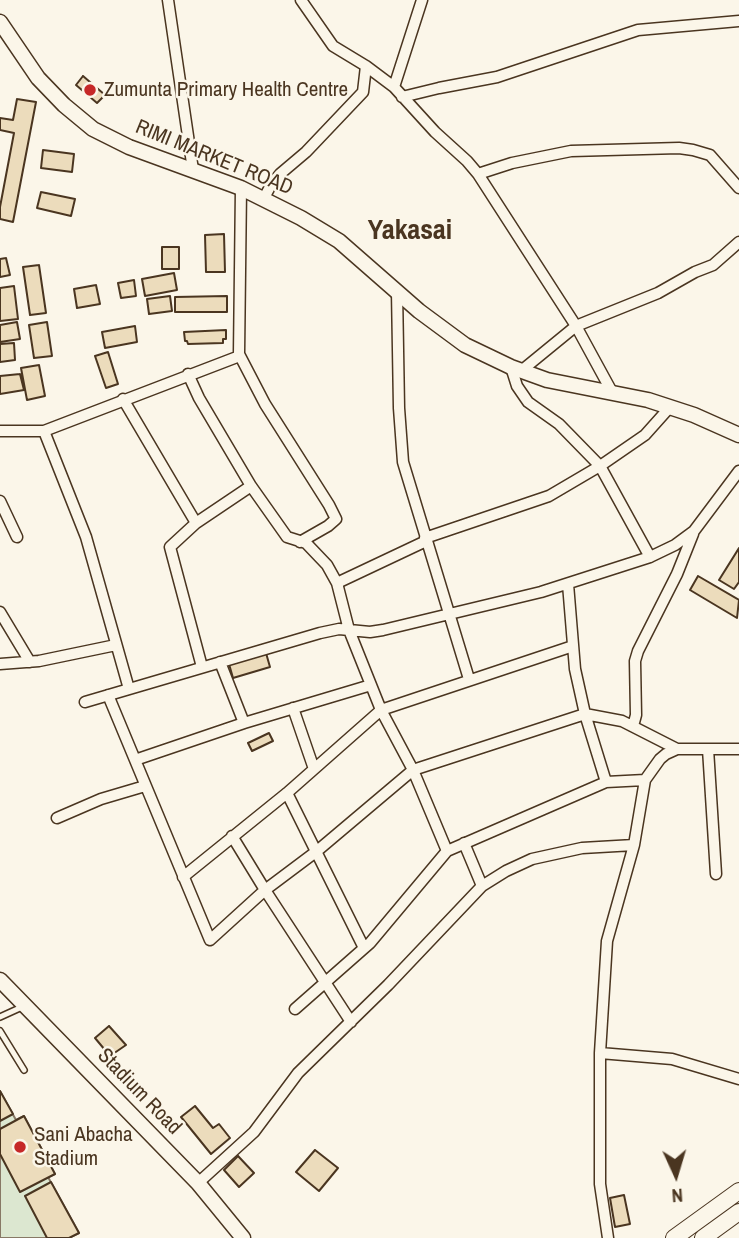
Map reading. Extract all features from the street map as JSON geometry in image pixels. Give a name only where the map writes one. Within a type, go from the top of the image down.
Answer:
[{"type":"main road","points":[[674,1238],[739,1191]]},
{"type":"main road","points":[[703,1238],[736,1219]]},
{"type":"street","points":[[168,0],[193,170]]},
{"type":"street","points":[[301,0],[333,46],[366,66],[394,88],[478,174],[576,327],[612,392]]},
{"type":"street","points":[[394,88],[422,0]]},
{"type":"street","points":[[402,97],[496,77],[638,30],[739,21]]},
{"type":"street","name":"RIMI MARKET ROAD","points":[[0,22],[38,78],[78,118],[93,129],[129,147],[264,198],[340,241],[418,311],[465,345],[516,369],[573,386],[612,392],[670,407],[739,435]]},
{"type":"street","points":[[264,198],[280,174],[306,152],[363,92],[366,66]]},
{"type":"street","points":[[478,174],[512,163],[571,151],[679,148],[710,155],[739,188]]},
{"type":"street","points":[[241,188],[239,354],[265,404],[330,505],[336,519],[328,527],[300,542]]},
{"type":"street","points":[[650,556],[600,467],[559,424],[528,402],[517,386],[516,369],[576,327],[658,293],[713,265],[739,242]]},
{"type":"street","points":[[397,291],[403,462],[469,679]]},
{"type":"street","points":[[0,431],[44,431],[239,354]]},
{"type":"street","points":[[188,374],[199,398],[251,486],[287,537],[306,544],[327,565],[337,583],[349,630],[381,710],[413,770],[447,851]]},
{"type":"street","points":[[123,399],[196,523]]},
{"type":"street","points":[[337,583],[426,540],[549,496],[600,467],[645,435],[670,407]]},
{"type":"street","points":[[44,431],[86,537],[129,689]]},
{"type":"street","points":[[633,726],[636,715],[635,661],[638,650],[677,574],[694,531],[739,471]]},
{"type":"street","points":[[202,667],[170,547],[196,523],[251,486]]},
{"type":"street","points":[[0,501],[18,537]]},
{"type":"street","points":[[85,702],[320,633],[338,629],[370,632],[383,630],[568,584],[650,556],[675,545],[694,531]]},
{"type":"street","points":[[568,584],[575,669],[585,714],[606,782]]},
{"type":"street","points":[[0,612],[30,662]]},
{"type":"street","points":[[0,664],[30,662],[116,645]]},
{"type":"street","points":[[183,877],[286,793],[381,710],[573,646]]},
{"type":"street","points":[[220,662],[244,723]]},
{"type":"street","points":[[135,761],[244,723],[371,685]]},
{"type":"street","points":[[108,695],[210,940],[265,890],[317,851],[413,770],[585,714],[622,721],[677,749],[739,749]]},
{"type":"street","points":[[293,708],[314,769]]},
{"type":"street","points":[[608,1238],[600,1184],[600,1053],[607,942],[634,845],[645,780],[660,759],[677,749]]},
{"type":"street","points":[[708,750],[716,874]]},
{"type":"street","points":[[295,1009],[364,948],[447,851],[606,782],[645,780]]},
{"type":"street","points":[[57,818],[101,799],[145,786]]},
{"type":"street","points":[[286,793],[364,948]]},
{"type":"street","points":[[232,836],[351,1022]]},
{"type":"street","points":[[464,843],[482,886]]},
{"type":"street","points":[[198,1183],[254,1132],[298,1073],[482,886],[532,859],[582,848],[634,845]]},
{"type":"street","name":"Stadium Road","points":[[0,980],[198,1183],[243,1238]]},
{"type":"street","points":[[600,1053],[672,1059],[739,1079]]},
{"type":"lane","points":[[0,1017],[25,1006]]},
{"type":"lane","points":[[0,1031],[24,1070]]},
{"type":"green space","name":"Sani Abacha Stadium","points":[[0,1091],[16,1120],[24,1116],[55,1174],[48,1177],[79,1233],[69,1238],[0,1238]]},
{"type":"building","name":"Zumunta Primary Health Centre","points":[[83,76],[105,95],[97,103],[76,85]]},
{"type":"building","points":[[17,99],[36,102],[13,222],[0,219],[14,133],[0,130],[0,118],[13,120]]},
{"type":"building","points":[[43,150],[74,154],[72,172],[41,168]]},
{"type":"building","points":[[41,192],[75,199],[71,216],[37,208]]},
{"type":"building","points":[[224,234],[225,272],[206,272],[205,235]]},
{"type":"building","points":[[162,247],[179,247],[179,269],[162,269]]},
{"type":"building","points":[[6,258],[10,275],[0,277],[0,259]]},
{"type":"building","points":[[39,265],[46,313],[30,315],[23,267]]},
{"type":"building","points":[[174,273],[177,290],[145,296],[142,279]]},
{"type":"building","points":[[134,280],[136,296],[121,298],[118,283]]},
{"type":"building","points":[[96,285],[100,304],[77,308],[74,289]]},
{"type":"building","points":[[14,286],[18,319],[0,321],[0,288]]},
{"type":"building","points":[[170,296],[172,311],[149,314],[147,299]]},
{"type":"building","points":[[227,296],[227,312],[175,312],[175,297]]},
{"type":"building","points":[[17,322],[20,339],[0,342],[0,325]]},
{"type":"building","points":[[47,322],[52,356],[34,358],[29,325]]},
{"type":"building","points":[[135,326],[137,342],[105,348],[102,332]]},
{"type":"building","points":[[226,330],[223,343],[188,344],[185,341],[184,332]]},
{"type":"building","points":[[14,343],[15,360],[0,362],[0,344]]},
{"type":"building","points":[[108,352],[118,384],[106,388],[95,356]]},
{"type":"building","points":[[39,365],[45,396],[27,400],[21,368]]},
{"type":"building","points":[[20,374],[24,390],[0,394],[0,376]]},
{"type":"building","points":[[739,548],[739,582],[734,589],[719,580]]},
{"type":"building","points":[[698,576],[739,600],[737,618],[690,590]]},
{"type":"building","points":[[266,653],[270,667],[233,678],[229,664]]},
{"type":"building","points":[[269,733],[273,741],[252,751],[248,743]]},
{"type":"building","points":[[109,1026],[126,1045],[110,1056],[95,1038]]},
{"type":"building","points":[[0,1091],[13,1114],[0,1121]]},
{"type":"building","points":[[195,1106],[213,1128],[219,1124],[230,1138],[211,1154],[181,1117]]},
{"type":"building","points":[[24,1116],[55,1174],[20,1192],[0,1154],[0,1129]]},
{"type":"building","points":[[315,1150],[338,1168],[319,1191],[296,1172]]},
{"type":"building","points":[[238,1156],[254,1173],[239,1187],[224,1170]]},
{"type":"building","points":[[51,1182],[79,1233],[69,1238],[47,1238],[25,1196]]},
{"type":"building","points":[[624,1195],[630,1224],[615,1227],[610,1198]]},
{"type":"place","name":"Zumunta Primary Health Centre","points":[[90,90]]},
{"type":"place","name":"Sani Abacha Stadium","points":[[20,1147]]},
{"type":"district","name":"Yakasai","points":[[410,231]]}]
